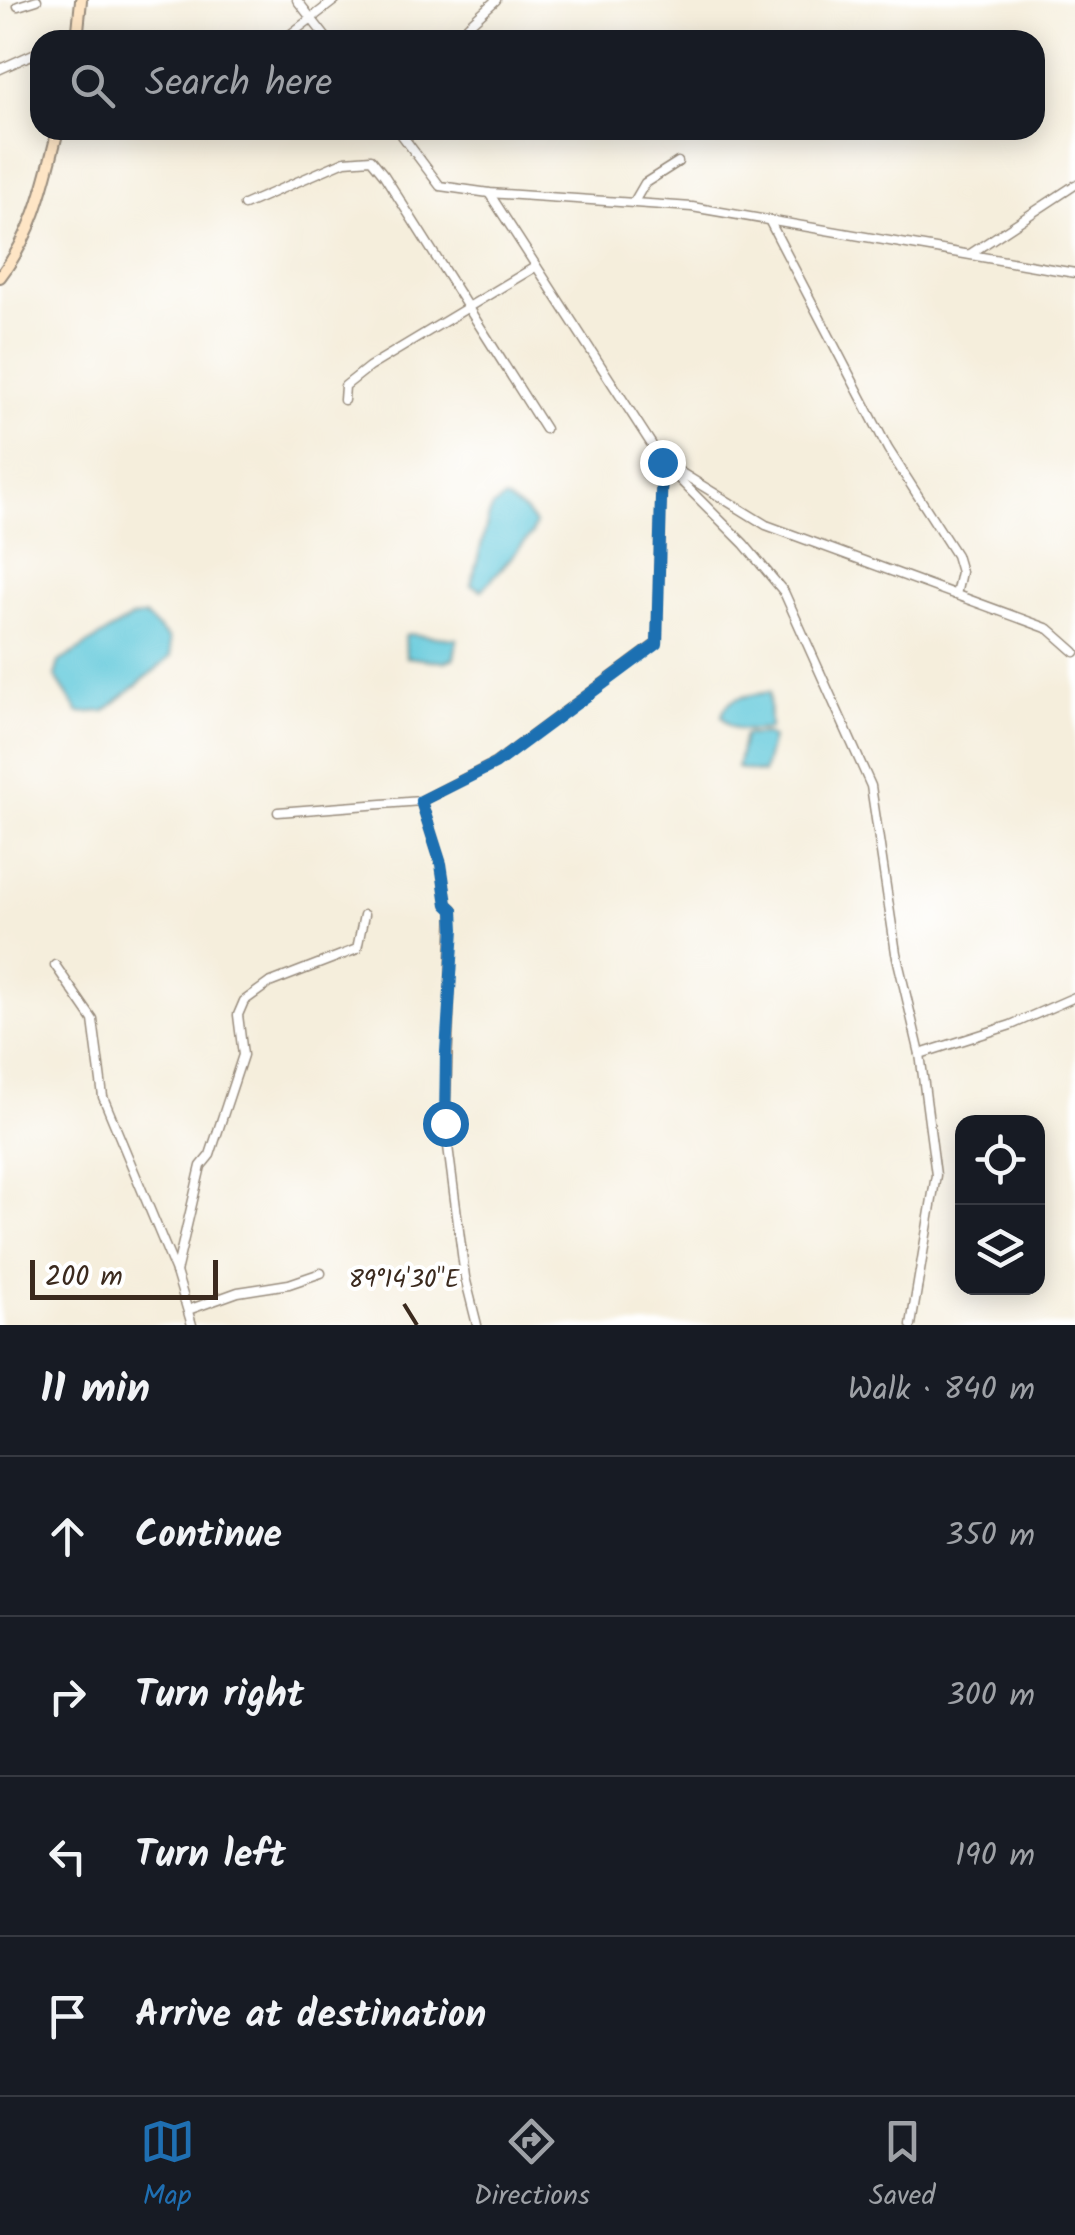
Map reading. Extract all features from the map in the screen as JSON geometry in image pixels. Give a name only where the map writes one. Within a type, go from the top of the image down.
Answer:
[{"type":"main road","points":[[78,30],[80,0]]},
{"type":"main road","points":[[0,278],[36,217],[55,140]]},
{"type":"street","points":[[18,6],[37,0]]},
{"type":"street","points":[[297,0],[320,30]]},
{"type":"street","points":[[297,30],[335,0]]},
{"type":"street","points":[[463,30],[496,0]]},
{"type":"street","points":[[0,69],[30,56]]},
{"type":"street","points":[[406,140],[440,186],[692,207],[1075,273]]},
{"type":"street","points":[[244,204],[345,161],[370,159],[384,174],[545,429]]},
{"type":"street","points":[[634,202],[644,183],[678,162]]},
{"type":"street","points":[[968,254],[1075,185]]},
{"type":"street","points":[[489,193],[662,462],[744,544],[784,592],[871,786],[896,953],[920,1054],[936,1175],[911,1325]]},
{"type":"street","points":[[769,220],[888,449],[956,555],[961,572],[956,595]]},
{"type":"street","points":[[344,400],[344,386],[535,267]]},
{"type":"street","points":[[662,462],[766,525],[1049,629],[1075,652]]},
{"type":"street","points":[[278,812],[421,801],[495,764],[657,644],[662,462]]},
{"type":"street","points":[[421,801],[441,864],[447,904],[453,910],[445,1123],[466,1277],[478,1325]]},
{"type":"street","points":[[176,1272],[201,1166],[210,1155],[244,1055],[238,1015],[244,1001],[269,982],[357,949],[364,915]]},
{"type":"street","points":[[55,965],[94,1020],[103,1096],[176,1272],[192,1325]]},
{"type":"street","points":[[920,1054],[1075,997]]},
{"type":"street","points":[[188,1310],[238,1292],[290,1284],[321,1273]]},
{"type":"water","points":[[505,499],[526,512],[535,524],[532,534],[482,590],[471,585],[489,516],[493,507]]},
{"type":"water","points":[[145,616],[169,639],[171,657],[105,711],[79,713],[55,676],[59,662],[131,618]]},
{"type":"water","points":[[408,634],[457,639],[454,658],[444,662],[406,657]]},
{"type":"water","points":[[769,692],[770,729],[737,729],[722,716],[734,700]]},
{"type":"water","points":[[766,734],[772,738],[763,773],[737,768],[744,735]]},
{"type":"route","points":[[445,1123],[453,910],[447,904],[441,864],[421,801],[495,764],[657,644],[662,462]]}]
